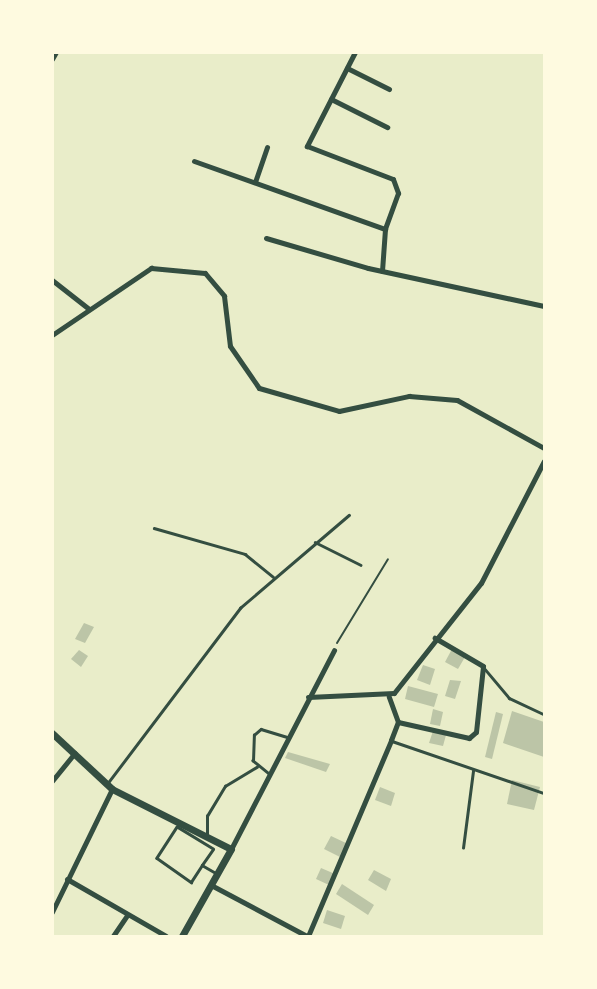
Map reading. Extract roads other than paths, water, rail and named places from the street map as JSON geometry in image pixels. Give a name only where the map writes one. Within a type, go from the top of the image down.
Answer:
[{"type":"street","points":[[52,59],[56,52]]},
{"type":"street","points":[[355,52],[307,146],[393,179],[398,192],[385,229],[382,271]]},
{"type":"street","points":[[347,68],[389,89]]},
{"type":"street","points":[[331,99],[387,127]]},
{"type":"street","points":[[255,182],[267,148]]},
{"type":"street","points":[[194,161],[385,229]]},
{"type":"street","points":[[267,238],[382,271],[544,306]]},
{"type":"street","points":[[52,335],[151,268],[205,273],[224,296],[230,346],[259,388],[339,411],[409,396],[457,400],[527,433],[544,448]]},
{"type":"street","points":[[52,280],[89,309]]},
{"type":"street","points":[[389,696],[481,583],[544,461]]},
{"type":"street","points":[[398,722],[473,737],[483,666],[435,638]]},
{"type":"street","points":[[182,936],[231,849],[334,650]]},
{"type":"street","points":[[308,697],[389,696]]},
{"type":"street","points":[[211,885],[307,936],[398,722],[389,696]]},
{"type":"street","points":[[52,733],[110,786],[231,849]]},
{"type":"street","points":[[52,780],[75,754]]},
{"type":"street","points":[[52,912],[110,786]]},
{"type":"street","points":[[68,879],[166,936]]},
{"type":"street","points":[[113,936],[127,915]]},
{"type":"lane","points":[[110,786],[240,608],[273,577],[349,515]]},
{"type":"lane","points":[[154,528],[245,554],[273,577]]},
{"type":"lane","points":[[315,542],[361,565]]},
{"type":"lane","points":[[483,666],[509,698],[544,714]]},
{"type":"lane","points":[[269,774],[257,767],[250,746],[259,730],[287,737]]},
{"type":"lane","points":[[391,740],[474,771],[544,793]]},
{"type":"lane","points":[[209,838],[207,816],[225,786],[257,767]]},
{"type":"lane","points":[[463,848],[474,771]]},
{"type":"lane","points":[[177,827],[213,849],[202,865],[191,881],[157,858],[177,827]]},
{"type":"lane","points":[[202,865],[217,874]]}]
